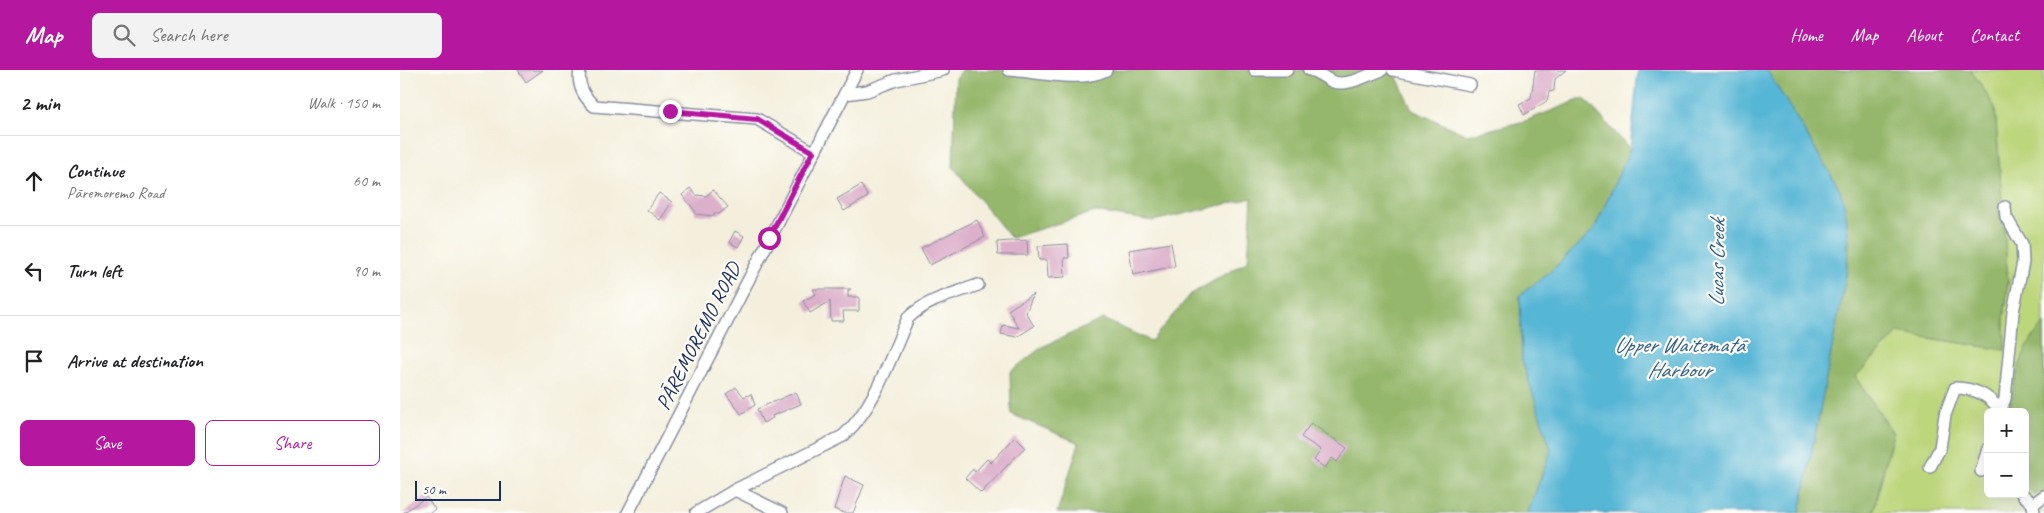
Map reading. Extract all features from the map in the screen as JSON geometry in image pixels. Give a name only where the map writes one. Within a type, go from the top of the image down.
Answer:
[{"type":"street","points":[[580,70],[578,79],[585,97],[594,106],[757,119],[813,152]]},
{"type":"street","name":"PĀREMOREMO ROAD","points":[[628,513],[857,70]]},
{"type":"street","points":[[845,94],[867,91],[896,80],[943,70]]},
{"type":"street","points":[[1009,70],[1080,76],[1098,74],[1106,70]]},
{"type":"street","points":[[1254,70],[1286,70]]},
{"type":"street","points":[[1309,70],[1319,72],[1332,82],[1354,81],[1382,70]]},
{"type":"street","points":[[1393,70],[1470,86]]},
{"type":"street","points":[[2001,408],[2008,381],[2013,312],[2023,262],[2022,244],[2006,217],[2005,207]]},
{"type":"street","points":[[696,513],[735,490],[842,436],[856,424],[866,408],[908,318],[932,301],[978,285]]},
{"type":"street","points":[[1930,467],[1940,448],[1945,415],[1955,388],[1969,388],[1994,401],[1998,408]]},
{"type":"street","points":[[1981,471],[1987,453]]},
{"type":"street","points":[[735,490],[782,513]]},
{"type":"street","points":[[2025,498],[2034,508],[2044,496]]},
{"type":"green space","points":[[961,70],[1397,70],[1395,73],[1412,110],[1467,135],[1525,121],[1584,98],[1630,149],[1594,230],[1548,274],[1520,295],[1522,360],[1551,450],[1528,513],[1057,513],[1079,443],[1011,414],[1010,372],[1042,347],[1103,319],[1151,341],[1191,294],[1248,261],[1252,198],[1153,221],[1095,212],[1011,238],[953,167],[956,78]]},
{"type":"green space","points":[[1767,70],[1971,70],[1995,107],[2008,282],[2004,321],[2005,350],[1898,333],[1855,377],[1893,433],[1873,513],[1800,513],[1846,275],[1849,240],[1839,188]]},
{"type":"green space","points":[[1971,70],[2044,70],[2044,513],[1873,513],[1893,433],[1855,377],[1898,333],[2005,350],[2004,321],[2008,282],[1995,108]]},
{"type":"green space","points":[[2044,324],[2044,491],[2035,494],[2029,490],[2029,408],[2009,408],[2016,376],[2029,343]]},
{"type":"water","name":"Upper Waitematā Harbour","points":[[1638,70],[1767,70],[1839,188],[1843,199],[1848,231],[1846,275],[1800,513],[1528,513],[1551,450],[1522,360],[1520,295],[1548,274],[1594,230],[1630,149]]},
{"type":"building","points":[[518,70],[543,70],[526,82]]},
{"type":"building","points":[[1535,70],[1566,70],[1555,79],[1554,91],[1549,92],[1547,101],[1524,115],[1519,104],[1531,98]]},
{"type":"building","points":[[861,185],[868,197],[844,211],[837,199]]},
{"type":"building","points":[[690,188],[696,195],[706,196],[713,190],[728,207],[719,214],[714,213],[714,216],[695,214],[695,211],[682,195]]},
{"type":"building","points":[[659,193],[672,202],[660,220],[647,210]]},
{"type":"building","points":[[977,220],[985,237],[930,265],[921,248]]},
{"type":"building","points":[[735,231],[744,236],[738,247],[729,242]]},
{"type":"building","points":[[1027,240],[1028,255],[998,255],[997,242]]},
{"type":"building","points":[[1171,243],[1175,266],[1133,275],[1129,250]]},
{"type":"building","points":[[1068,244],[1069,258],[1064,258],[1065,277],[1048,278],[1047,260],[1039,260],[1038,246]]},
{"type":"building","points":[[813,289],[851,289],[848,291],[848,297],[859,297],[859,311],[843,311],[844,321],[831,321],[830,301],[810,313],[803,301],[816,294]]},
{"type":"building","points":[[1033,294],[1026,313],[1034,326],[1017,337],[1001,334],[1003,325],[1019,328],[1008,310]]},
{"type":"building","points":[[736,387],[744,397],[751,394],[755,405],[741,414],[726,394]]},
{"type":"building","points":[[796,392],[801,404],[772,416],[773,418],[763,423],[757,409]]},
{"type":"building","points":[[1311,423],[1347,448],[1337,462],[1332,458],[1325,468],[1314,460],[1321,450],[1301,437]]},
{"type":"building","points":[[1015,437],[1025,447],[981,493],[965,478],[973,469],[975,472],[987,459],[991,463]]},
{"type":"building","points":[[845,476],[864,485],[853,513],[844,513],[834,509]]},
{"type":"building","points":[[426,497],[435,509],[430,513],[403,513]]},
{"type":"route","points":[[670,111],[757,119],[813,152],[769,238]]},
{"type":"water label","name":"Lucas Creek","points":[[1716,263]]}]
